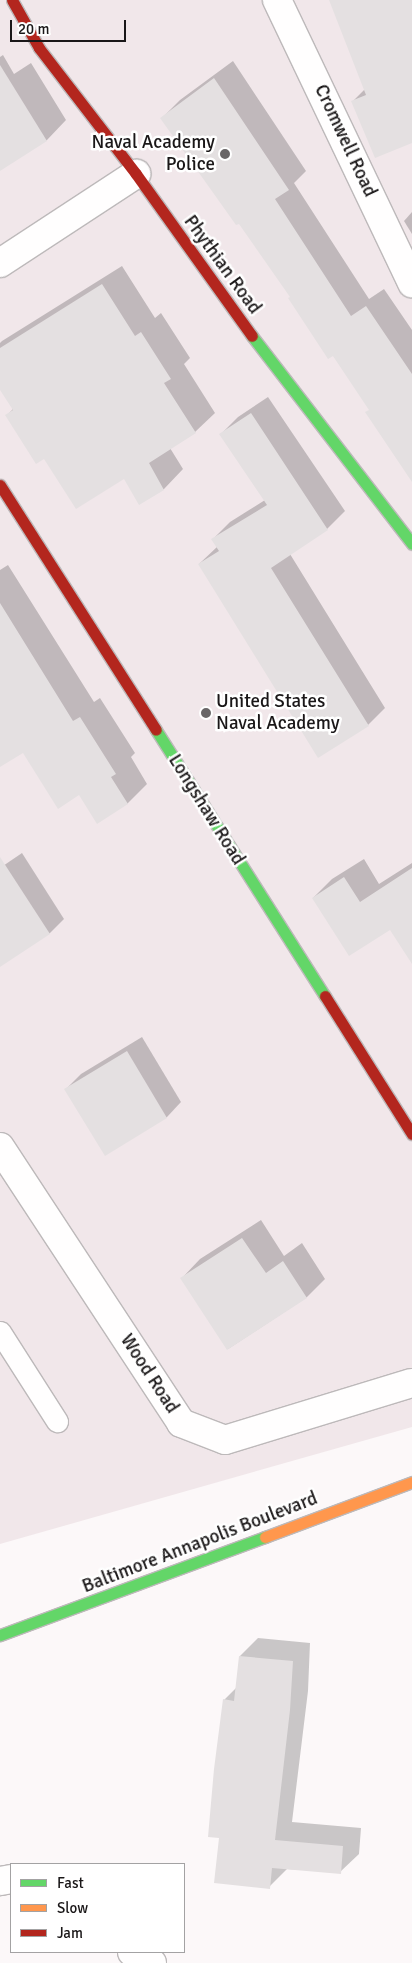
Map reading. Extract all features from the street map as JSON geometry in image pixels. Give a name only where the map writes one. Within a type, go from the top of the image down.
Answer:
[{"type":"street","name":"Phythian Road","points":[[12,0],[39,48],[136,174],[235,314],[412,544]]},
{"type":"street","name":"Cromwell Road","points":[[277,0],[412,283]]},
{"type":"street","points":[[0,263],[136,174]]},
{"type":"street","name":"Longshaw Road","points":[[0,485],[412,1134]]},
{"type":"street","name":"Wood Road","points":[[0,1147],[181,1423],[225,1440],[412,1383]]},
{"type":"street","name":"Baltimore Annapolis Boulevard","points":[[0,1635],[412,1482]]},
{"type":"lane","points":[[0,1332],[57,1421]]},
{"type":"shaded area","name":"United States Naval Academy","points":[[0,0],[412,0],[412,1427],[0,1544]]},
{"type":"building","points":[[329,0],[412,0],[412,143],[375,158],[351,101],[366,95]]},
{"type":"building","points":[[0,65],[47,141],[0,171]]},
{"type":"building","points":[[214,78],[289,190],[275,199],[351,316],[366,306],[412,374],[412,482],[365,412],[369,410],[333,356],[328,359],[288,298],[290,297],[239,224],[236,225],[160,118]]},
{"type":"building","points":[[102,284],[135,336],[141,332],[171,379],[164,383],[196,433],[149,463],[164,490],[139,505],[124,479],[76,509],[44,459],[36,464],[5,415],[13,410],[0,390],[0,348]]},
{"type":"building","points":[[251,413],[328,530],[271,568],[369,726],[318,758],[198,564],[219,551],[211,539],[267,505],[219,434]]},
{"type":"building","points":[[0,603],[73,721],[80,717],[116,774],[111,777],[128,804],[97,824],[79,795],[58,809],[23,753],[0,767]]},
{"type":"building","points":[[0,857],[50,934],[0,967]]},
{"type":"building","points":[[412,868],[412,964],[390,930],[349,956],[312,898],[344,877],[360,902]]},
{"type":"building","points":[[127,1051],[167,1118],[105,1156],[64,1089]]},
{"type":"building","points":[[242,1238],[266,1273],[283,1261],[307,1298],[227,1350],[180,1278]]},
{"type":"building","points":[[239,1656],[293,1661],[290,1710],[275,1840],[343,1846],[341,1874],[272,1868],[270,1889],[214,1883],[219,1838],[208,1837],[214,1769],[223,1699],[234,1701]]},
{"type":"traffic: fast","points":[[252,336],[412,544]]},
{"type":"traffic: fast","points":[[156,730],[325,996]]},
{"type":"traffic: fast","points":[[0,1635],[265,1537]]},
{"type":"traffic: slow","points":[[265,1537],[412,1482]]},
{"type":"traffic: jam","points":[[12,0],[39,48],[136,174],[252,336]]},
{"type":"traffic: jam","points":[[0,485],[156,730]]},
{"type":"traffic: jam","points":[[325,996],[412,1134]]},
{"type":"place","name":"Naval Academy Police","points":[[225,154]]},
{"type":"place","name":"United States Naval Academy","points":[[206,713]]}]
